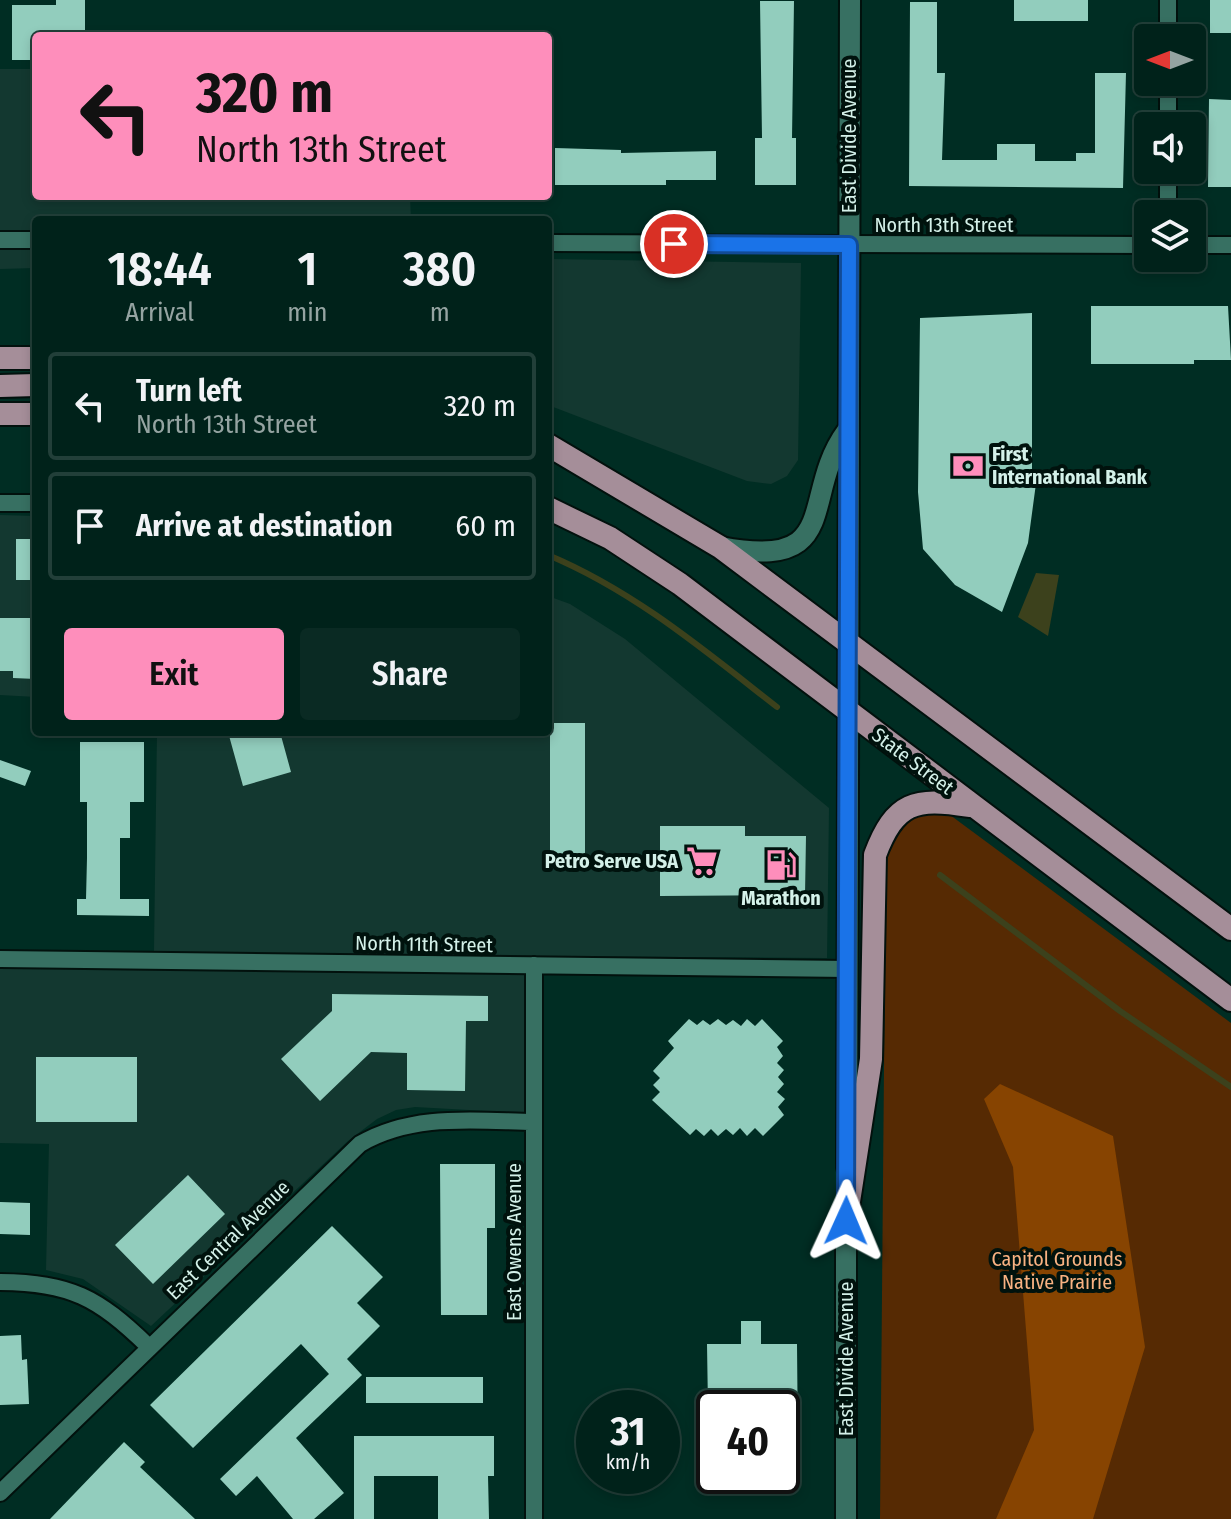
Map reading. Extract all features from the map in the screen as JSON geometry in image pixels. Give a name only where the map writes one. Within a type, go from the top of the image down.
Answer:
[{"type":"main road","points":[[0,358],[32,358]]},
{"type":"main road","points":[[0,386],[32,385]]},
{"type":"main road","points":[[0,414],[32,414]]},
{"type":"main road","points":[[552,447],[720,547],[1231,929]]},
{"type":"main road","name":"State Street","points":[[552,510],[610,538],[680,584],[1231,1000]]},
{"type":"main road","points":[[846,1221],[871,1059],[875,855],[885,829],[909,805],[925,800],[974,807]]},
{"type":"street","name":"East Divide Avenue","points":[[846,1519],[850,0]]},
{"type":"street","points":[[1168,0],[1168,24]]},
{"type":"street","points":[[0,240],[32,240]]},
{"type":"street","name":"North 13th Street","points":[[552,243],[1134,245]]},
{"type":"street","points":[[1206,245],[1231,245]]},
{"type":"street","points":[[720,547],[767,553],[795,545],[814,522],[832,455],[847,431]]},
{"type":"street","points":[[0,503],[32,503]]},
{"type":"street","name":"North 11th Street","points":[[0,959],[848,969]]},
{"type":"street","name":"East Owens Avenue","points":[[534,965],[534,1519]]},
{"type":"street","name":"East Central Avenue","points":[[0,1493],[148,1346],[360,1144],[385,1131],[421,1122],[534,1122]]},
{"type":"street","points":[[0,1282],[44,1283],[81,1293],[107,1308],[148,1346]]},
{"type":"shaded area","points":[[0,69],[32,69],[32,200],[410,200],[411,216],[32,216],[32,268],[0,269]]},
{"type":"shaded area","points":[[552,259],[801,263],[798,460],[787,476],[771,484],[747,481],[552,407]]},
{"type":"shaded area","points":[[0,515],[32,516],[32,697],[0,695]]},
{"type":"shaded area","points":[[1036,573],[1059,575],[1048,636],[1018,617]]},
{"type":"shaded area","points":[[552,597],[570,604],[625,639],[829,808],[827,958],[525,956],[524,1113],[415,1107],[396,1110],[377,1119],[348,1141],[151,1326],[83,1279],[46,1270],[49,1144],[0,1143],[0,950],[154,951],[157,736],[552,736]]},
{"type":"green space","name":"Capitol Grounds Native Prairie","points":[[914,809],[946,812],[1231,1023],[1231,1519],[880,1519],[886,844]]},
{"type":"green space","points":[[1000,1084],[1113,1136],[1145,1347],[1093,1519],[996,1519],[1034,1430],[1013,1167],[984,1099]]},
{"type":"building","points":[[56,0],[85,0],[85,31],[32,32],[32,60],[12,60],[12,5],[56,5]]},
{"type":"building","points":[[1014,0],[1088,0],[1088,21],[1014,21]]},
{"type":"building","points":[[1210,0],[1231,0],[1231,33],[1210,33]]},
{"type":"building","points":[[760,1],[794,1],[792,138],[796,138],[796,185],[755,185],[755,138],[762,138]]},
{"type":"building","points":[[910,2],[937,2],[937,73],[945,73],[942,160],[997,160],[997,144],[1035,144],[1035,161],[1076,161],[1076,153],[1095,153],[1095,73],[1126,73],[1123,188],[909,186]]},
{"type":"building","points":[[1209,99],[1231,100],[1231,187],[1208,187]]},
{"type":"building","points":[[555,148],[621,150],[621,153],[716,151],[716,180],[666,180],[666,185],[555,185]]},
{"type":"building","points":[[1091,306],[1228,306],[1231,360],[1194,360],[1194,364],[1091,364]]},
{"type":"building","name":"First International Bank","points":[[1032,313],[1032,476],[1037,476],[1028,543],[1002,612],[955,585],[923,549],[918,492],[920,318]]},
{"type":"building","points":[[16,539],[32,539],[32,580],[16,580]]},
{"type":"building","points":[[0,618],[32,618],[32,679],[13,678],[13,671],[0,671]]},
{"type":"building","points":[[552,723],[585,723],[585,861],[550,861]]},
{"type":"building","points":[[229,736],[281,736],[291,772],[243,786]]},
{"type":"building","points":[[80,742],[144,742],[144,802],[130,802],[130,838],[120,838],[120,899],[149,899],[149,916],[77,915],[77,899],[86,899],[87,858],[87,802],[80,802]]},
{"type":"building","points":[[0,760],[31,771],[25,786],[0,777]]},
{"type":"building","name":"Petro Serve USA","points":[[660,826],[745,826],[745,836],[806,836],[805,895],[660,896]]},
{"type":"building","points":[[332,994],[488,996],[488,1021],[466,1021],[465,1091],[407,1090],[407,1053],[371,1052],[320,1101],[281,1059],[332,1011]]},
{"type":"building","points":[[689,1019],[697,1025],[703,1020],[710,1025],[718,1019],[726,1025],[733,1020],[741,1026],[747,1019],[755,1026],[762,1019],[783,1041],[777,1047],[783,1056],[777,1063],[784,1070],[778,1077],[784,1084],[777,1092],[785,1099],[778,1107],[784,1115],[763,1136],[755,1128],[747,1136],[740,1128],[733,1135],[726,1129],[718,1136],[711,1129],[704,1136],[696,1129],[690,1135],[652,1100],[660,1092],[653,1085],[660,1078],[653,1071],[674,1048],[668,1041]]},
{"type":"building","points":[[36,1057],[137,1057],[137,1122],[36,1122]]},
{"type":"building","points":[[440,1164],[495,1164],[495,1228],[487,1228],[487,1315],[441,1315]]},
{"type":"building","points":[[188,1175],[225,1214],[153,1284],[115,1245]]},
{"type":"building","points":[[0,1202],[30,1203],[30,1235],[0,1234]]},
{"type":"building","points":[[332,1226],[383,1277],[357,1303],[380,1326],[347,1359],[362,1375],[296,1438],[344,1493],[314,1519],[293,1519],[257,1476],[236,1496],[220,1479],[329,1374],[301,1344],[193,1448],[150,1405]]},
{"type":"building","points":[[741,1321],[761,1321],[761,1344],[797,1344],[797,1390],[708,1390],[707,1344],[741,1344]]},
{"type":"building","points":[[21,1335],[22,1360],[27,1359],[29,1404],[0,1405],[0,1336]]},
{"type":"building","points":[[366,1377],[483,1377],[483,1403],[366,1403]]},
{"type":"building","points":[[354,1436],[494,1436],[494,1476],[488,1476],[489,1519],[438,1519],[438,1476],[374,1476],[374,1519],[354,1519]]},
{"type":"building","points":[[124,1442],[145,1462],[140,1467],[195,1519],[50,1519]]},
{"type":"waterway","points":[[552,557],[639,604],[777,707]]},
{"type":"waterway","points":[[940,875],[1120,1011],[1231,1087]]},
{"type":"place","name":"First International Bank","points":[[968,466]]},
{"type":"place","name":"Petro Serve USA","points":[[702,861]]},
{"type":"place","name":"Marathon","points":[[781,865]]},
{"type":"route","points":[[674,244],[849,245],[846,1221]]}]
